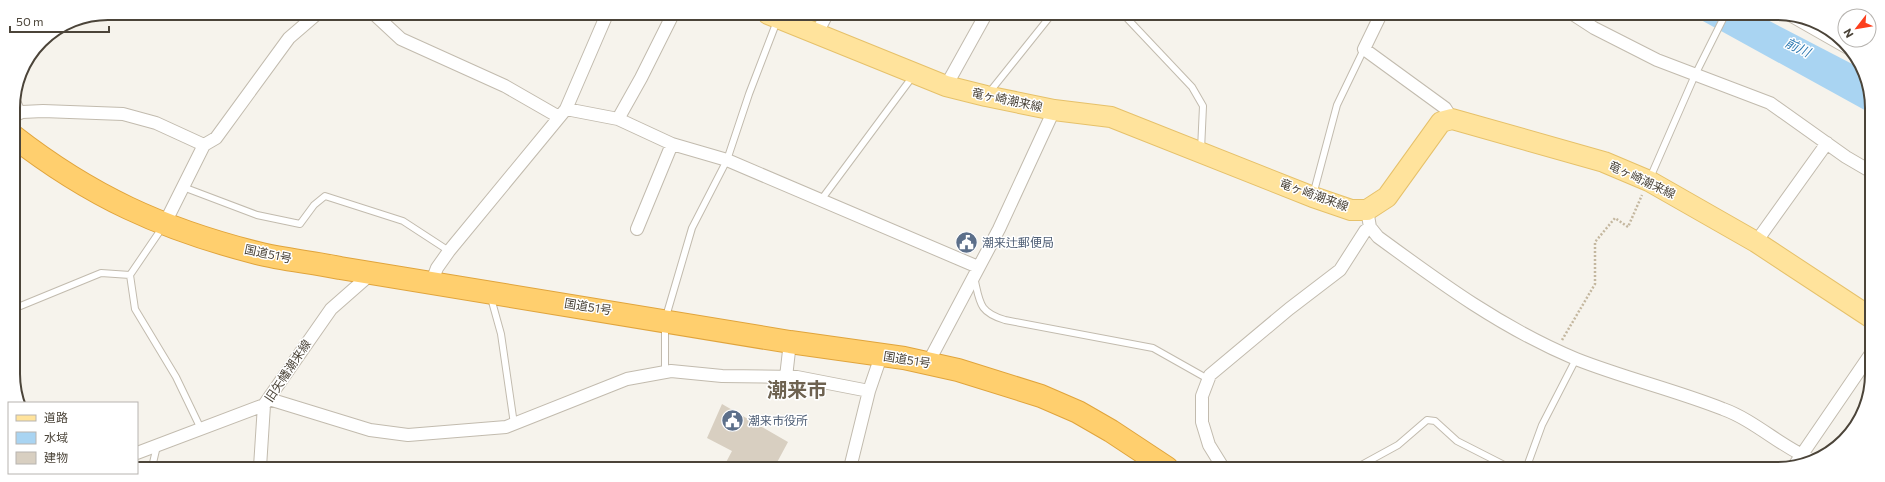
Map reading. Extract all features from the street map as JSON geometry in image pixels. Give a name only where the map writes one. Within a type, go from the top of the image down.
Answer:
[{"type":"highway","name":"国道51号","points":[[20,141],[36,154],[101,195],[164,225],[258,253],[790,342],[928,363],[1041,396],[1111,431],[1158,462]]},
{"type":"main road","name":"竜ヶ崎潮来線","points":[[783,20],[946,86],[1054,110],[1111,117],[1201,151],[1368,218]]},
{"type":"main road","name":"竜ヶ崎潮来線","points":[[1452,119],[1604,162],[1649,181],[1756,242],[1865,314]]},
{"type":"main road","points":[[1368,218],[1387,197],[1441,122],[1452,119]]},
{"type":"street","points":[[164,225],[204,145],[216,138],[289,38],[310,20]]},
{"type":"street","points":[[381,20],[401,39],[562,113],[618,119],[672,144],[727,160],[821,200],[976,271]]},
{"type":"street","points":[[432,282],[437,268],[449,251],[562,113],[604,20]]},
{"type":"street","points":[[618,119],[641,78],[670,20]]},
{"type":"street","points":[[817,33],[824,20]]},
{"type":"street","points":[[946,86],[983,20]]},
{"type":"street","points":[[1378,20],[1364,49],[1445,108],[1452,119]]},
{"type":"street","points":[[1582,20],[1594,28],[1658,60],[1770,103],[1846,158],[1865,168]]},
{"type":"street","points":[[1812,28],[1829,37]]},
{"type":"street","points":[[928,363],[999,229],[1054,110]]},
{"type":"street","points":[[20,114],[43,111],[122,114],[156,123],[204,145]]},
{"type":"street","points":[[1756,242],[1827,143]]},
{"type":"street","points":[[637,229],[672,144]]},
{"type":"street","points":[[1368,218],[1378,237],[1451,291],[1509,327],[1576,359],[1724,409],[1752,424],[1804,457]]},
{"type":"street","points":[[1220,462],[1209,445],[1202,422],[1202,396],[1210,375],[1289,309],[1340,270],[1365,231],[1368,218]]},
{"type":"street","name":"旧矢幡潮来線","points":[[138,453],[267,402],[331,309],[372,273]]},
{"type":"street","points":[[786,377],[790,342]]},
{"type":"street","points":[[851,462],[869,391],[881,356]]},
{"type":"street","points":[[1799,459],[1865,362]]},
{"type":"street","points":[[261,462],[267,402],[370,430],[408,435],[506,427],[627,379],[665,372],[722,376],[797,377],[869,391]]},
{"type":"lane","points":[[665,372],[665,320],[692,228],[727,160],[772,20]]},
{"type":"lane","points":[[986,96],[1047,20]]},
{"type":"lane","points":[[1129,20],[1192,87],[1203,106],[1201,151]]},
{"type":"lane","points":[[1649,181],[1695,75],[1723,20]]},
{"type":"lane","points":[[1313,197],[1337,105],[1364,49]]},
{"type":"lane","points":[[821,200],[914,74]]},
{"type":"lane","points":[[183,187],[257,215],[300,224],[314,205],[325,196],[403,221],[449,251]]},
{"type":"lane","points":[[164,225],[130,275],[135,309],[176,377],[201,429]]},
{"type":"lane","points":[[976,271],[979,300],[984,311],[991,316],[1005,320],[1153,348],[1208,379]]},
{"type":"lane","points":[[20,306],[100,273],[130,275]]},
{"type":"lane","points":[[489,291],[501,334],[514,424]]},
{"type":"lane","points":[[1529,462],[1542,425],[1576,359]]},
{"type":"lane","points":[[1367,462],[1398,445],[1427,420],[1435,421],[1456,441],[1500,462]]},
{"type":"lane","points":[[153,462],[157,446]]},
{"type":"path","points":[[1556,349],[1595,284],[1595,242],[1615,218],[1628,227],[1649,181]]},
{"type":"water","name":"前川","points":[[1701,20],[1768,20],[1853,65],[1862,86],[1865,110]]},
{"type":"building","name":"潮来市役所","points":[[722,404],[788,442],[777,462],[726,462],[732,451],[707,438]]},
{"type":"place","name":"潮来辻郵便局","points":[[967,243]]},
{"type":"place","name":"潮来市役所","points":[[733,421]]},
{"type":"district","name":"潮来市","points":[[797,390]]}]
